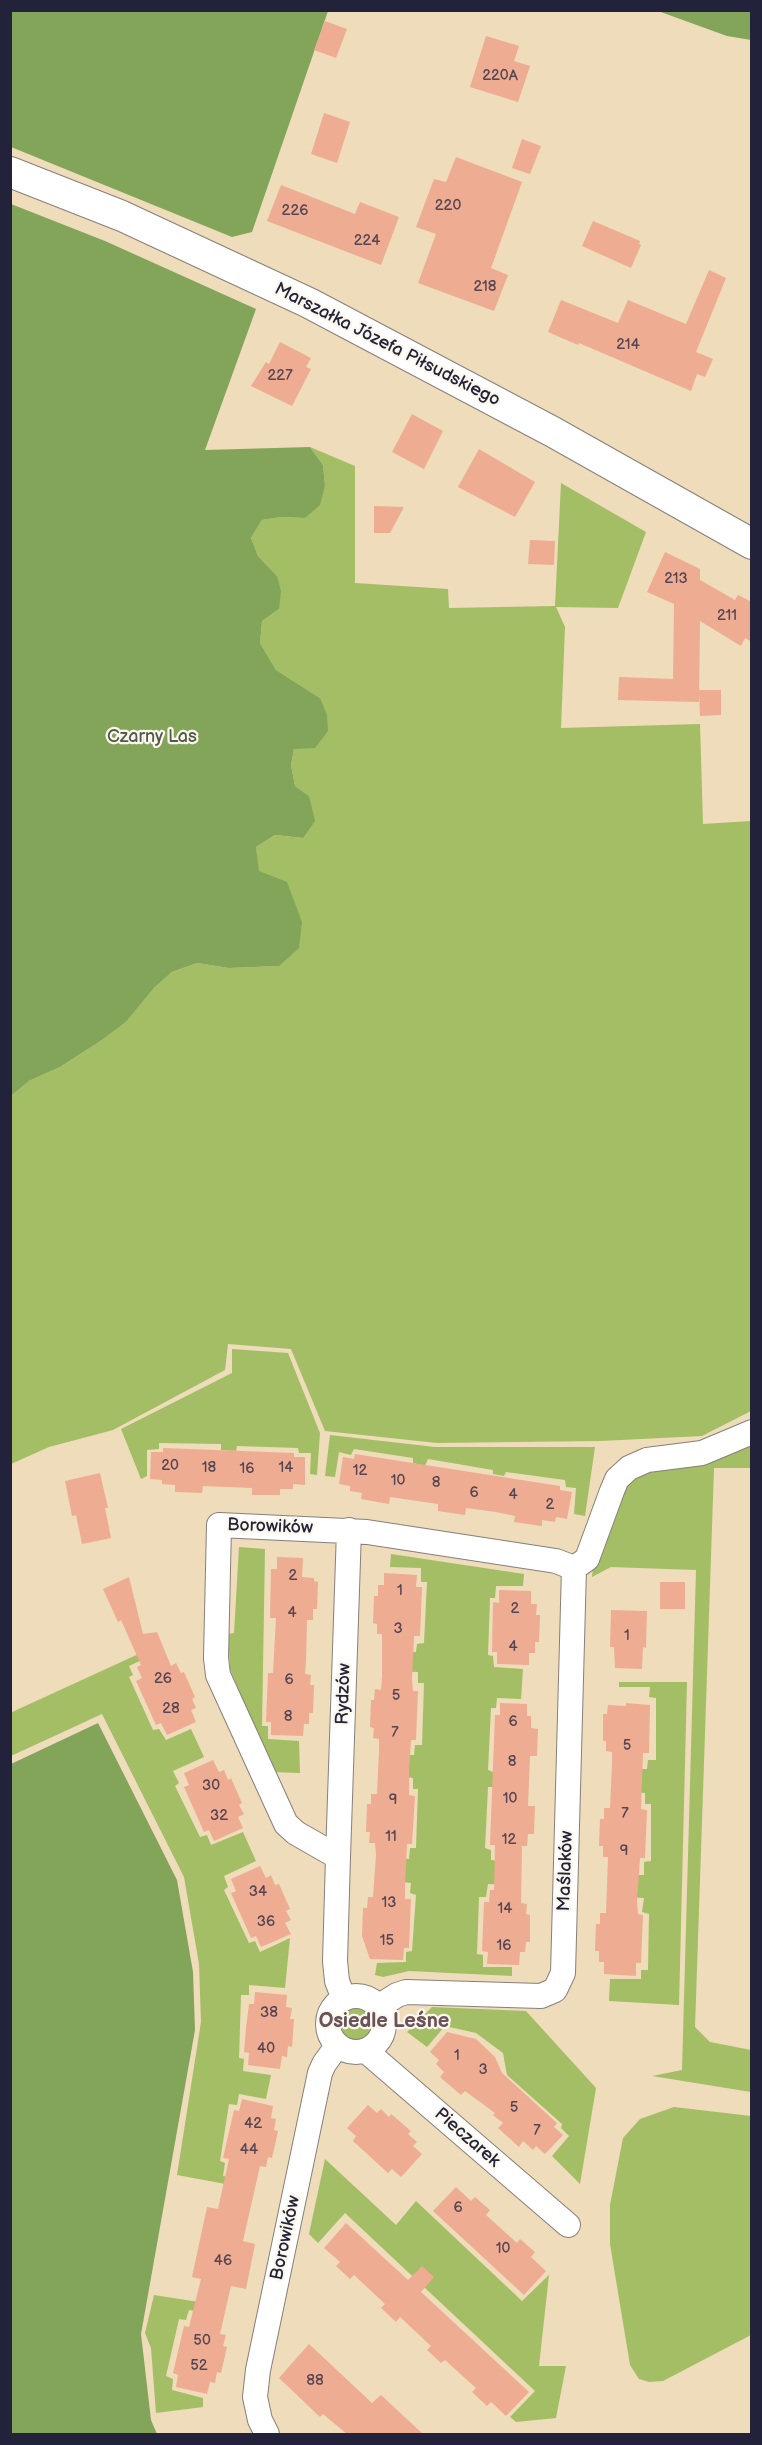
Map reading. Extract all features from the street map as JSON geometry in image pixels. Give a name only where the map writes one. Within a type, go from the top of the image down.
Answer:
[{"type":"street","name":"Marszałka Józefa Piłsudskiego","points":[[10,172],[122,216],[309,303],[553,432],[752,544]]},
{"type":"street","points":[[574,1568],[586,1559],[617,1479],[629,1468],[647,1460],[702,1453],[752,1432]]},
{"type":"street","name":"Borowików","points":[[338,1857],[296,1833],[286,1824],[218,1675],[216,1648],[219,1525],[349,1530],[556,1561],[574,1568]]},
{"type":"street","name":"Rydzów","points":[[338,1857],[349,1530]]},
{"type":"street","name":"Maślaków","points":[[378,2007],[406,1992],[541,1996],[555,1990],[563,1973],[574,1568]]},
{"type":"street","points":[[338,1857],[335,1961],[337,1981],[344,1999]]},
{"type":"street","points":[[356,1996],[368,1998],[378,2007],[384,2025],[382,2036],[376,2045],[366,2051],[355,2053],[337,2046],[330,2035],[327,2024],[336,2004],[356,1996]]},
{"type":"street","name":"Borowików","points":[[267,2434],[260,2420],[255,2397],[258,2370],[321,2073],[324,2064],[337,2046]]},
{"type":"street","name":"Pieczarek","points":[[366,2051],[567,2225]]},
{"type":"green space","points":[[11,10],[328,11],[252,232],[232,237],[11,147]]},
{"type":"green space","points":[[658,11],[751,11],[751,40],[727,36]]},
{"type":"green space","name":"Czarny Las","points":[[11,204],[105,241],[256,309],[205,450],[310,447],[323,465],[325,485],[320,505],[305,518],[281,517],[262,520],[251,538],[258,556],[277,576],[281,591],[279,609],[262,621],[260,643],[276,670],[320,698],[327,715],[328,731],[315,748],[294,749],[291,765],[295,786],[309,796],[315,821],[303,838],[275,835],[256,847],[259,871],[287,882],[302,922],[299,948],[279,966],[229,968],[197,963],[172,972],[154,988],[126,1022],[60,1067],[29,1081],[11,1096]]},
{"type":"green space","points":[[310,447],[355,466],[355,583],[448,589],[449,608],[555,606],[561,483],[646,532],[618,608],[556,607],[565,627],[561,728],[700,724],[703,824],[751,821],[751,1411],[702,1436],[600,1441],[437,1443],[325,1431],[291,1349],[228,1344],[225,1370],[113,1430],[49,1447],[11,1464],[11,1096],[29,1081],[60,1067],[126,1022],[154,988],[172,972],[197,963],[229,968],[279,966],[258,871],[256,847],[275,835],[302,838],[309,796],[295,786],[291,765],[294,749],[320,698],[276,670],[260,643],[262,621],[279,609],[277,576],[258,556],[251,538],[262,520],[281,517],[305,518],[325,485],[323,465]]},
{"type":"green space","points":[[232,1349],[288,1353],[320,1433],[317,1475],[310,1474],[311,1453],[299,1453],[298,1448],[237,1446],[236,1451],[221,1450],[221,1444],[159,1443],[159,1449],[147,1450],[147,1476],[141,1479],[121,1429],[232,1373]]},
{"type":"green space","points":[[330,1435],[435,1447],[595,1447],[585,1516],[574,1514],[576,1488],[566,1487],[565,1480],[506,1472],[504,1476],[493,1474],[493,1470],[428,1459],[425,1466],[413,1463],[413,1458],[354,1449],[351,1455],[339,1452],[335,1477],[325,1476]]},
{"type":"green space","points":[[751,1445],[751,1468],[714,1468],[695,2027],[710,2042],[751,2050],[751,2092],[652,2076],[682,2070],[696,1570],[611,1567],[592,1577],[593,1567],[623,1489],[640,1472]]},
{"type":"green space","points":[[239,1547],[265,1549],[262,1726],[268,1726],[268,1739],[299,1741],[300,1773],[273,1772],[230,1669],[228,1634],[234,1633]]},
{"type":"green space","points":[[391,1554],[524,1574],[523,1586],[496,1586],[495,1598],[490,1598],[488,1655],[493,1656],[494,1667],[523,1669],[521,1699],[497,1698],[496,1708],[491,1708],[488,1770],[493,1772],[493,1787],[488,1787],[485,1848],[491,1850],[491,1860],[517,1862],[517,1885],[488,1884],[486,1897],[479,1897],[477,1954],[483,1955],[483,1967],[512,1967],[512,1976],[409,1971],[383,1977],[375,1975],[377,1963],[406,1962],[406,1952],[412,1951],[416,1895],[410,1893],[411,1883],[382,1880],[382,1858],[409,1859],[410,1848],[416,1848],[418,1789],[413,1789],[413,1778],[385,1775],[386,1755],[414,1755],[415,1745],[422,1745],[424,1683],[418,1683],[418,1672],[387,1671],[387,1652],[416,1652],[417,1644],[424,1643],[427,1582],[421,1582],[421,1568],[390,1567]]},
{"type":"green space","points":[[156,1646],[159,1652],[129,1666],[133,1675],[129,1677],[153,1730],[159,1729],[166,1740],[191,1729],[204,1757],[173,1771],[179,1783],[175,1786],[200,1837],[207,1835],[211,1845],[243,1832],[256,1861],[224,1876],[228,1887],[224,1890],[249,1943],[255,1941],[260,1952],[290,1938],[285,1988],[249,1985],[249,1995],[241,1995],[239,2058],[244,2059],[243,2071],[271,2075],[266,2099],[239,2094],[237,2105],[229,2104],[220,2161],[225,2163],[223,2176],[249,2181],[247,2188],[177,2175],[201,2022],[199,1964],[184,1877],[102,1714],[11,1756],[10,1713]]},
{"type":"green space","points":[[619,1682],[687,1682],[679,2005],[609,2001],[610,1979],[641,1979],[641,1970],[648,1970],[649,1914],[642,1912],[644,1898],[611,1896],[612,1875],[644,1875],[644,1862],[651,1861],[651,1804],[645,1804],[645,1793],[615,1791],[616,1769],[647,1769],[648,1760],[656,1760],[656,1698],[649,1697],[650,1687],[619,1687]]},
{"type":"green space","points":[[98,1723],[177,1880],[193,1972],[195,2030],[141,2334],[151,2420],[157,2434],[11,2434],[11,1764]]},
{"type":"green space","points":[[355,2006],[369,2011],[374,2025],[369,2039],[355,2044],[341,2039],[336,2025],[341,2011]]},
{"type":"green space","points":[[432,2007],[526,2011],[596,2088],[580,2184],[552,2156],[569,2136],[561,2128],[562,2124],[507,2075],[503,2053],[476,2033],[445,2026],[427,2047],[407,2032]]},
{"type":"green space","points":[[674,2107],[751,2116],[751,2335],[663,2381],[649,2382],[639,2379],[630,2365],[610,2244],[610,2205],[623,2138],[640,2119]]},
{"type":"green space","points":[[325,2159],[396,2225],[416,2201],[522,2301],[549,2275],[539,2366],[566,2366],[556,2418],[516,2422],[510,2417],[535,2391],[345,2213],[318,2243],[309,2234]]},
{"type":"green space","points":[[154,2295],[218,2305],[217,2315],[189,2310],[186,2320],[179,2319],[166,2376],[173,2379],[172,2390],[203,2398],[203,2407],[156,2413],[151,2348],[145,2333]]},
{"type":"building","points":[[325,21],[347,29],[336,58],[314,50]]},
{"type":"building","points":[[486,36],[519,46],[514,61],[530,66],[518,102],[470,87]]},
{"type":"building","points":[[324,113],[350,122],[337,163],[311,154]]},
{"type":"building","points":[[522,139],[541,146],[530,174],[512,168]]},
{"type":"building","points":[[456,157],[522,182],[491,268],[508,275],[494,311],[418,283],[436,234],[416,227],[434,179],[446,182]]},
{"type":"building","points":[[281,185],[355,214],[360,202],[399,217],[381,265],[267,221]]},
{"type":"building","points":[[593,221],[640,241],[641,245],[631,268],[582,246]]},
{"type":"building","points":[[709,270],[726,278],[696,352],[713,359],[705,377],[697,374],[691,391],[548,332],[561,300],[618,323],[628,300],[686,324]]},
{"type":"building","points":[[280,342],[311,358],[306,367],[311,369],[292,406],[251,386],[266,362],[269,364]]},
{"type":"building","points":[[412,414],[443,431],[424,469],[392,452]]},
{"type":"building","points":[[479,449],[535,482],[515,517],[458,487]]},
{"type":"building","points":[[374,506],[404,507],[390,533],[374,533]]},
{"type":"building","points":[[530,540],[555,541],[554,565],[528,564]]},
{"type":"building","points":[[665,552],[700,569],[700,580],[735,600],[738,595],[752,602],[752,642],[745,638],[741,646],[700,621],[699,702],[618,700],[619,677],[673,679],[674,604],[647,592]]},
{"type":"building","points":[[699,690],[721,690],[721,715],[700,716]]},
{"type":"building","points":[[163,1448],[294,1453],[294,1457],[305,1457],[305,1485],[293,1484],[293,1489],[280,1489],[280,1495],[252,1495],[252,1488],[203,1486],[202,1493],[175,1492],[175,1485],[162,1484],[162,1480],[150,1479],[151,1452],[163,1452]]},
{"type":"building","points":[[355,1454],[560,1486],[560,1490],[572,1492],[567,1519],[556,1517],[555,1522],[542,1520],[542,1526],[514,1522],[515,1516],[496,1512],[466,1508],[465,1515],[438,1511],[438,1504],[390,1497],[389,1504],[361,1499],[362,1493],[350,1491],[350,1486],[339,1484],[343,1457],[354,1459]]},
{"type":"building","points":[[100,1473],[108,1508],[105,1508],[111,1538],[82,1544],[76,1515],[72,1516],[65,1481]]},
{"type":"building","points":[[277,1557],[303,1558],[302,1577],[314,1578],[314,1581],[318,1582],[317,1609],[313,1609],[313,1620],[307,1620],[305,1674],[311,1675],[310,1685],[314,1685],[313,1713],[309,1713],[309,1724],[304,1724],[303,1736],[271,1735],[271,1722],[266,1722],[268,1673],[273,1673],[276,1618],[270,1618],[271,1569],[277,1569]]},
{"type":"building","points":[[384,1573],[417,1575],[416,1587],[422,1587],[420,1636],[414,1636],[412,1678],[413,1691],[418,1691],[416,1740],[411,1740],[409,1795],[415,1796],[412,1844],[407,1844],[405,1886],[405,1899],[411,1899],[409,1948],[404,1948],[403,1960],[370,1959],[362,1936],[363,1908],[367,1908],[368,1897],[373,1897],[376,1855],[375,1843],[369,1843],[370,1832],[366,1832],[367,1804],[371,1804],[371,1794],[377,1794],[379,1751],[379,1739],[373,1738],[374,1728],[370,1727],[371,1700],[374,1700],[375,1689],[381,1690],[382,1677],[382,1634],[377,1634],[377,1624],[373,1623],[374,1596],[378,1596],[378,1585],[384,1585]]},
{"type":"building","points":[[129,1577],[143,1634],[157,1632],[171,1666],[176,1663],[181,1673],[184,1672],[195,1697],[192,1699],[196,1708],[191,1710],[196,1722],[167,1735],[161,1723],[156,1725],[136,1681],[142,1678],[137,1667],[141,1665],[121,1620],[118,1622],[103,1589]]},
{"type":"building","points":[[660,1582],[685,1582],[685,1609],[660,1609]]},
{"type":"building","points":[[499,1590],[531,1591],[531,1604],[537,1604],[536,1615],[540,1615],[539,1642],[535,1642],[535,1653],[529,1653],[529,1665],[497,1664],[497,1652],[492,1652],[493,1602],[499,1603]]},
{"type":"building","points":[[611,1610],[647,1611],[646,1648],[643,1647],[642,1669],[615,1668],[614,1647],[610,1647]]},
{"type":"building","points":[[500,1703],[527,1704],[527,1716],[531,1716],[531,1728],[538,1729],[537,1756],[530,1756],[528,1806],[535,1806],[534,1834],[528,1834],[527,1846],[522,1846],[521,1903],[527,1904],[526,1914],[530,1915],[530,1942],[526,1942],[525,1952],[520,1952],[519,1965],[487,1964],[488,1952],[482,1951],[484,1902],[489,1902],[490,1890],[494,1890],[495,1845],[490,1845],[495,1715],[500,1715]]},
{"type":"building","points":[[626,1703],[650,1705],[649,1753],[643,1753],[641,1809],[647,1810],[645,1858],[640,1858],[637,1902],[638,1914],[643,1915],[641,1963],[636,1963],[636,1976],[604,1974],[604,1962],[599,1962],[599,1951],[595,1951],[596,1924],[600,1924],[600,1913],[606,1913],[608,1857],[603,1857],[603,1846],[599,1846],[600,1819],[604,1819],[604,1808],[610,1808],[612,1764],[612,1752],[606,1751],[606,1741],[603,1741],[603,1714],[607,1714],[608,1705],[626,1706]]},
{"type":"building","points":[[213,1760],[219,1772],[224,1770],[228,1780],[231,1778],[242,1803],[239,1805],[244,1814],[238,1817],[243,1828],[214,1841],[209,1830],[204,1832],[184,1787],[189,1785],[184,1773]]},
{"type":"building","points":[[260,1866],[266,1878],[271,1875],[275,1885],[279,1884],[290,1909],[286,1911],[291,1920],[285,1923],[291,1934],[261,1947],[256,1936],[251,1938],[231,1893],[236,1891],[231,1879]]},
{"type":"building","points":[[255,1992],[287,1995],[286,2007],[292,2008],[290,2019],[294,2019],[292,2047],[288,2046],[287,2057],[282,2056],[280,2069],[248,2065],[249,2053],[244,2052],[246,2028],[249,2004],[254,2004]]},
{"type":"building","points":[[447,2032],[476,2039],[495,2057],[502,2073],[557,2123],[554,2127],[563,2135],[545,2154],[536,2146],[533,2150],[523,2141],[519,2147],[498,2128],[503,2123],[493,2115],[495,2113],[465,2091],[461,2095],[440,2077],[444,2072],[436,2064],[439,2060],[430,2052]]},
{"type":"building","points":[[242,2099],[273,2106],[271,2118],[276,2119],[274,2130],[278,2131],[272,2158],[268,2157],[266,2167],[260,2166],[243,2241],[255,2244],[246,2289],[231,2286],[220,2334],[226,2335],[223,2346],[227,2347],[221,2373],[217,2372],[215,2383],[210,2382],[207,2394],[176,2387],[178,2375],[173,2373],[184,2326],[189,2327],[201,2279],[192,2277],[207,2207],[218,2209],[229,2159],[223,2158],[234,2110],[239,2111]]},
{"type":"building","points":[[368,2105],[377,2113],[381,2109],[389,2117],[391,2114],[411,2131],[408,2134],[417,2142],[413,2146],[422,2154],[401,2177],[392,2169],[388,2173],[353,2141],[356,2136],[347,2128]]},
{"type":"building","points":[[456,2187],[471,2201],[475,2197],[490,2210],[486,2215],[517,2243],[520,2239],[535,2252],[531,2257],[546,2271],[524,2295],[433,2211]]},
{"type":"building","points":[[346,2223],[408,2280],[422,2266],[434,2277],[421,2292],[529,2392],[506,2416],[491,2402],[487,2406],[472,2392],[476,2388],[445,2360],[441,2363],[427,2350],[431,2346],[400,2317],[396,2322],[381,2308],[385,2304],[354,2275],[350,2279],[336,2266],[340,2262],[324,2248]]},
{"type":"building","points":[[309,2344],[372,2403],[381,2395],[423,2434],[347,2434],[323,2414],[320,2417],[279,2378]]},
{"type":"district","name":"Osiedle Leśne","points":[[384,2022]]}]
